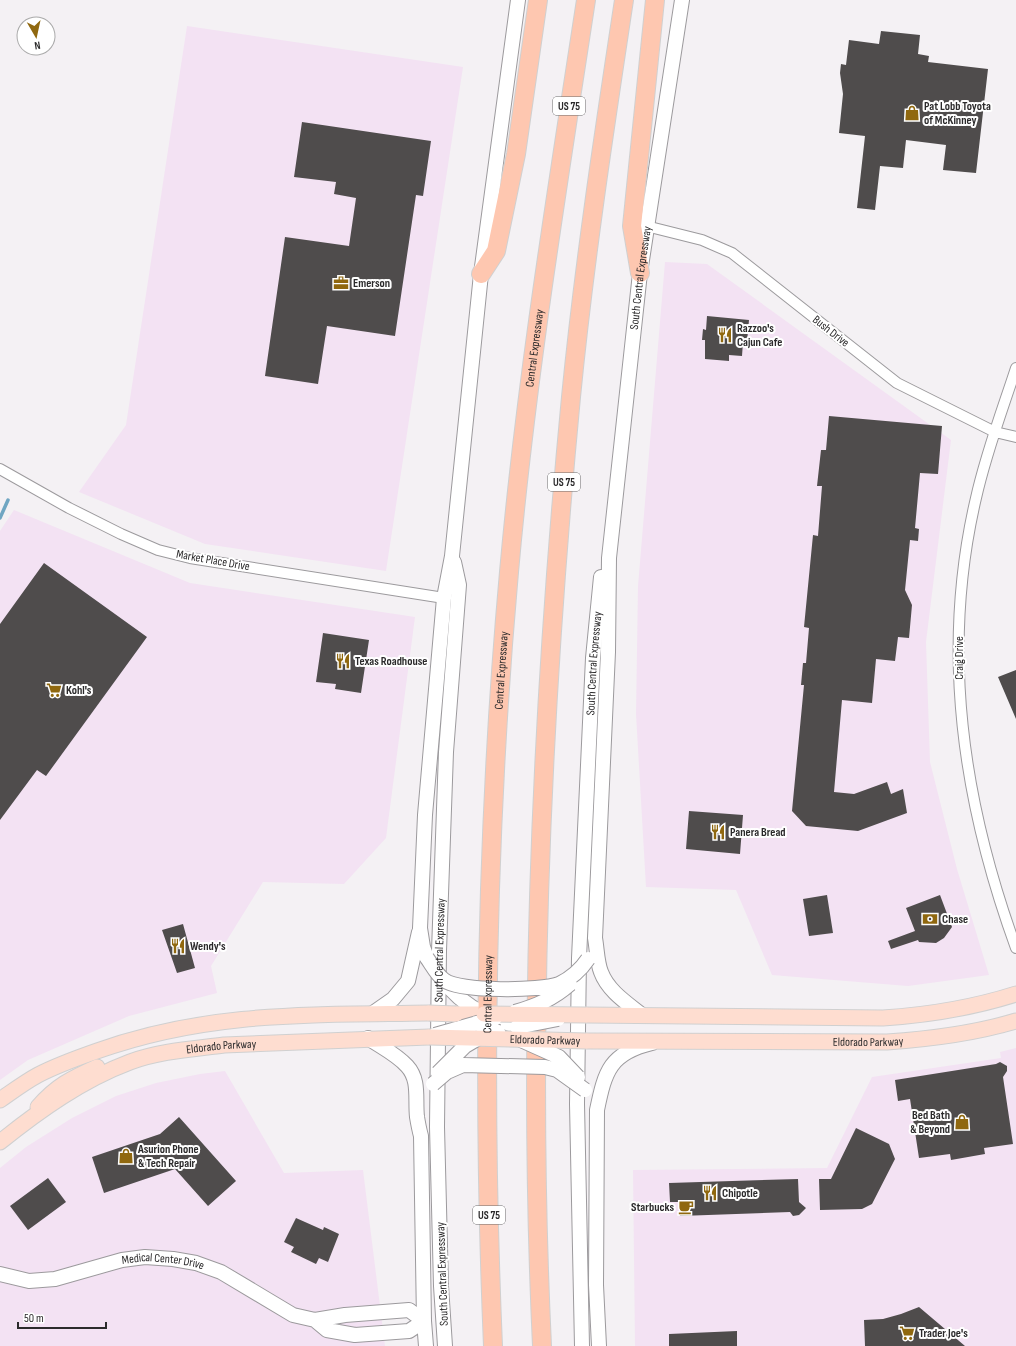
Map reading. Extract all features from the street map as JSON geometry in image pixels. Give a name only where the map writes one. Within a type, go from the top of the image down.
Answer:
[{"type":"highway","points":[[481,274],[496,251],[516,154],[538,0]]},
{"type":"highway","points":[[572,0],[582,30]]},
{"type":"highway","name":"Central Expressway","points":[[493,1346],[488,1160],[488,967],[493,818],[502,658],[513,529],[530,376],[546,260],[586,0]]},
{"type":"highway","name":"US 75","points":[[542,1346],[537,1186],[536,968],[541,795],[548,675],[572,394],[600,166],[624,0]]},
{"type":"highway","points":[[640,273],[632,226],[655,0]]},
{"type":"main road","name":"South Central Expressway","points":[[420,928],[425,815],[444,598],[452,556],[481,274],[518,0]]},
{"type":"main road","name":"South Central Expressway","points":[[595,938],[608,652],[609,558],[646,226],[682,0]]},
{"type":"main road","name":"South Central Expressway","points":[[445,1346],[441,1286],[437,1127],[439,951],[446,752],[459,585],[452,556]]},
{"type":"main road","name":"South Central Expressway","points":[[582,1346],[577,1104],[579,958],[593,658],[600,579],[609,558]]},
{"type":"main road","points":[[420,928],[423,947],[427,958],[450,990],[463,1001],[558,1057],[574,1072],[597,1110]]},
{"type":"main road","points":[[373,1013],[393,999],[408,981],[420,928]]},
{"type":"main road","points":[[429,1037],[491,1017],[532,1007],[551,999],[567,986],[578,974],[588,959],[595,938]]},
{"type":"main road","points":[[595,938],[598,964],[604,980],[615,993],[642,1016]]},
{"type":"main road","points":[[443,980],[452,985],[474,988],[540,988],[558,984],[578,974]]},
{"type":"main road","name":"Eldorado Parkway","points":[[0,1100],[38,1075],[72,1060],[155,1032],[217,1021],[256,1017],[373,1013],[429,1013],[491,1017],[586,1015],[883,1018],[924,1016],[978,1006],[1016,994]]},
{"type":"main road","points":[[421,1136],[430,1087],[436,1075],[452,1057],[476,1038],[498,1032],[517,1033],[586,1015]]},
{"type":"main road","points":[[161,1055],[162,1043],[168,1039],[234,1028],[256,1017]]},
{"type":"main road","points":[[491,1017],[498,1032]]},
{"type":"main road","name":"Eldorado Parkway","points":[[0,1142],[51,1104],[98,1076],[132,1062],[161,1055],[224,1045],[368,1038],[476,1038],[517,1033],[548,1040],[586,1041],[887,1042],[933,1039],[963,1035],[1016,1021]]},
{"type":"main road","points":[[21,1125],[51,1092],[71,1078],[142,1049],[152,1040],[155,1032]]},
{"type":"main road","points":[[368,1038],[396,1055],[412,1072],[416,1087],[417,1117],[421,1136]]},
{"type":"main road","points":[[599,1346],[596,1285],[597,1110],[606,1074],[617,1058],[632,1049],[660,1042]]},
{"type":"main road","points":[[430,1087],[447,1072],[464,1065],[545,1067],[557,1070],[585,1090]]},
{"type":"main road","name":"South Central Expressway","points":[[421,1136],[424,1321],[426,1346]]},
{"type":"main road","name":"Medical Center Drive","points":[[0,1274],[29,1281],[55,1279],[122,1260],[145,1257],[189,1262],[221,1272],[293,1315],[315,1320],[345,1315],[408,1310],[424,1321],[409,1330],[355,1335],[327,1330],[315,1320]]},
{"type":"street","name":"Bush Drive","points":[[646,226],[702,240],[732,253],[897,383],[995,432],[1016,437]]},
{"type":"street","name":"Craig Drive","points":[[1016,368],[995,432],[976,497],[970,525],[959,626],[958,670],[965,749],[974,808],[992,876],[1016,948]]},
{"type":"street","name":"Market Place Drive","points":[[0,469],[69,508],[158,550],[190,558],[444,598]]},
{"type":"shaded area","points":[[187,26],[463,67],[386,571],[205,544],[79,492],[126,425]]},
{"type":"shaded area","points":[[665,262],[707,264],[951,440],[926,642],[930,762],[957,869],[989,975],[908,986],[772,975],[736,890],[646,887],[636,714],[638,586]]},
{"type":"shaded area","points":[[14,510],[190,583],[415,617],[386,838],[344,884],[263,882],[211,966],[217,993],[129,1016],[28,1060],[0,1080],[0,531]]},
{"type":"shaded area","points":[[1016,1048],[1016,1346],[635,1346],[633,1170],[827,1168],[872,1077],[1001,1058],[1000,1052]]},
{"type":"shaded area","points":[[225,1071],[284,1173],[363,1170],[385,1346],[0,1346],[0,1168],[26,1147],[72,1118],[116,1096],[156,1083],[200,1074]]},
{"type":"building","name":"Pat Lobb Toyota of McKinney","points":[[881,31],[920,35],[918,54],[929,56],[928,62],[988,69],[976,173],[943,170],[946,145],[906,140],[903,168],[880,166],[875,210],[857,208],[865,136],[839,133],[843,94],[840,73],[841,64],[846,65],[849,40],[879,44]]},
{"type":"building","name":"Emerson","points":[[302,122],[431,141],[423,196],[416,195],[395,336],[327,326],[318,384],[265,376],[285,237],[349,246],[356,198],[334,194],[336,182],[294,177]]},
{"type":"building","name":"Razzoo's Cajun Cafe","points":[[707,316],[749,320],[747,342],[743,342],[742,356],[729,355],[729,361],[705,359],[705,340],[702,340],[703,329],[706,330]]},
{"type":"building","points":[[829,416],[942,426],[938,474],[920,473],[915,528],[919,529],[918,541],[910,540],[905,590],[912,605],[909,638],[898,637],[895,661],[876,659],[872,703],[842,700],[834,792],[854,794],[887,782],[891,794],[903,789],[907,813],[858,831],[806,826],[792,811],[804,685],[801,685],[803,663],[806,663],[809,628],[804,627],[813,535],[818,536],[822,486],[817,486],[821,450],[826,450]]},
{"type":"building","name":"Kohl's","points":[[44,563],[147,637],[46,776],[37,770],[0,820],[0,624]]},
{"type":"building","name":"Texas Roadhouse","points":[[323,633],[369,640],[361,693],[335,689],[336,684],[316,682]]},
{"type":"building","points":[[1016,670],[1016,719],[998,677]]},
{"type":"building","points":[[689,811],[743,815],[740,854],[686,849]]},
{"type":"building","points":[[827,895],[833,933],[809,936],[803,899]]},
{"type":"building","name":"Chase","points":[[940,895],[952,927],[944,938],[936,943],[919,942],[918,940],[891,949],[888,941],[915,931],[906,908]]},
{"type":"building","name":"Wendy's","points":[[183,924],[195,968],[177,973],[162,930]]},
{"type":"building","name":"Bed Bath & Beyond","points":[[1000,1062],[1007,1066],[1007,1071],[1003,1077],[1013,1144],[984,1148],[985,1154],[951,1160],[950,1154],[919,1158],[910,1099],[898,1101],[895,1080],[996,1064]]},
{"type":"building","points":[[179,1117],[236,1181],[208,1206],[175,1169],[104,1193],[92,1157],[160,1134]]},
{"type":"building","points":[[856,1128],[889,1144],[895,1159],[872,1204],[862,1209],[820,1210],[819,1179],[831,1179]]},
{"type":"building","points":[[48,1178],[66,1202],[28,1230],[10,1206]]},
{"type":"building","points":[[798,1179],[799,1202],[806,1208],[799,1215],[793,1216],[790,1212],[680,1216],[679,1202],[670,1202],[669,1183]]},
{"type":"building","points":[[296,1218],[323,1230],[324,1227],[339,1234],[328,1262],[319,1258],[316,1264],[291,1252],[294,1247],[284,1242]]},
{"type":"building","name":"Trader Joe's","points":[[919,1307],[965,1346],[865,1346],[864,1320],[883,1319]]},
{"type":"building","points":[[737,1331],[737,1346],[669,1346],[669,1334]]},
{"type":"waterway","points":[[0,518],[8,500]]},
{"type":"place","name":"Pat Lobb Toyota of McKinney","points":[[912,113]]},
{"type":"place","name":"Emerson","points":[[341,283]]},
{"type":"place","name":"Razzoo's Cajun Cafe","points":[[725,335]]},
{"type":"place","name":"Texas Roadhouse","points":[[343,661]]},
{"type":"place","name":"Kohl's","points":[[54,690]]},
{"type":"place","name":"Panera Bread","points":[[718,832]]},
{"type":"place","name":"Chase","points":[[930,919]]},
{"type":"place","name":"Wendy's","points":[[178,946]]},
{"type":"place","name":"Bed Bath & Beyond","points":[[962,1122]]},
{"type":"place","name":"Asurion Phone & Tech Repair","points":[[126,1156]]},
{"type":"place","name":"Chipotle","points":[[710,1193]]},
{"type":"place","name":"Starbucks","points":[[686,1207]]},
{"type":"place","name":"Trader Joe's","points":[[907,1333]]}]
